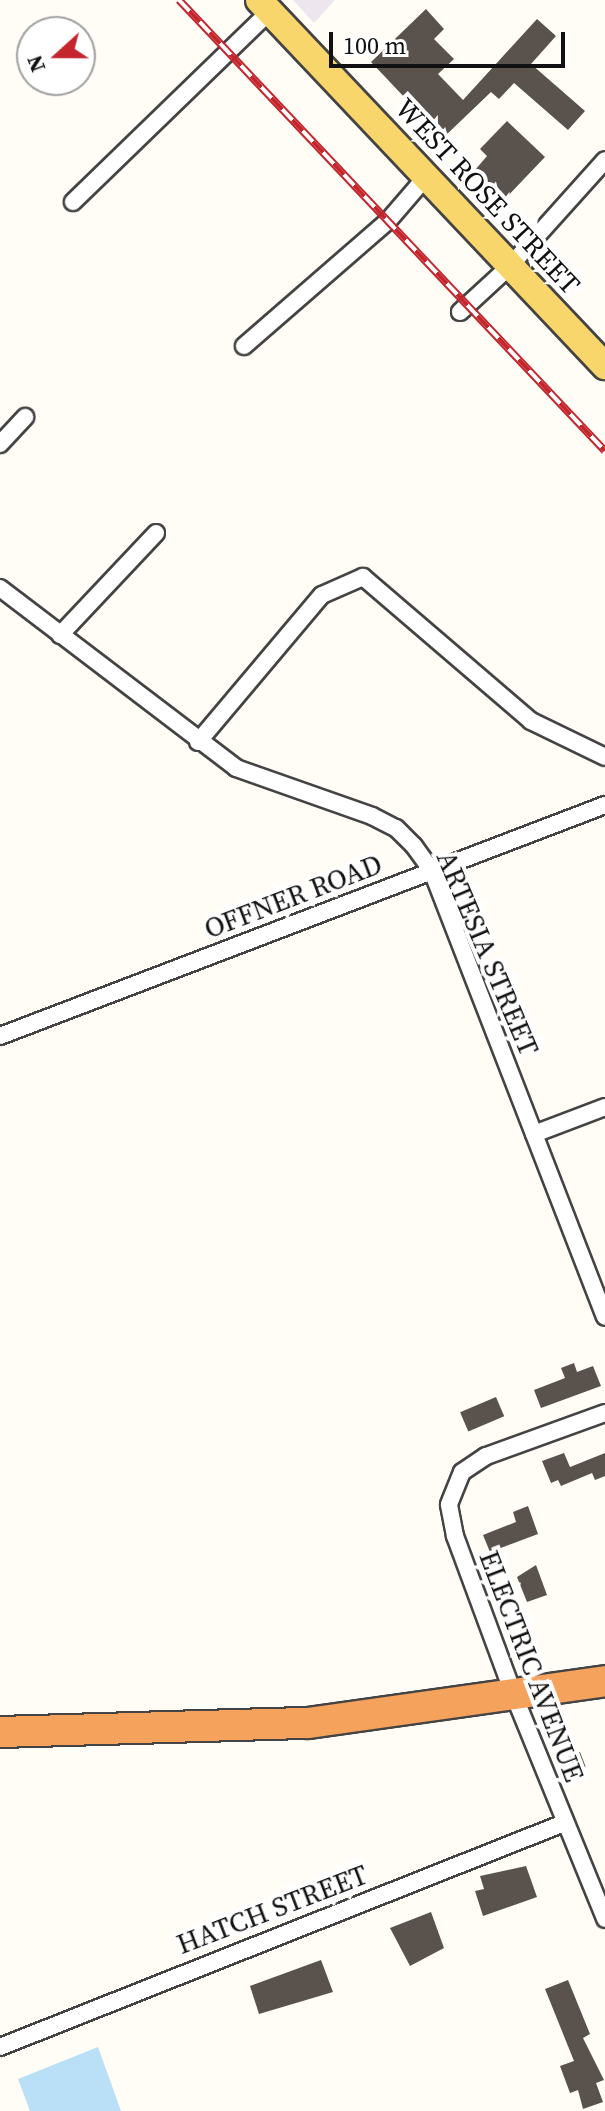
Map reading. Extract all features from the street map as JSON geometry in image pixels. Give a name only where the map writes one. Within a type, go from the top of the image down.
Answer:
[{"type":"highway","points":[[0,1732],[308,1723],[605,1681]]},
{"type":"main road","name":"WEST ROSE STREET","points":[[265,6],[605,366]]},
{"type":"street","points":[[73,202],[265,6]]},
{"type":"street","points":[[460,312],[510,266],[605,160]]},
{"type":"street","points":[[244,346],[388,221],[426,177]]},
{"type":"street","points":[[0,444],[25,417]]},
{"type":"street","points":[[60,635],[156,533]]},
{"type":"street","points":[[198,742],[322,595],[363,577],[531,721],[605,757]]},
{"type":"street","name":"ARTESIA STREET","points":[[0,588],[236,768],[396,828],[432,871],[605,1317]]},
{"type":"street","name":"OFFNER ROAD","points":[[0,1036],[605,805]]},
{"type":"street","points":[[534,1134],[605,1107]]},
{"type":"street","name":"ELECTRIC AVENUE","points":[[605,1413],[486,1456],[462,1472],[449,1505],[455,1536],[513,1693],[605,1919]]},
{"type":"street","name":"HATCH STREET","points":[[0,2047],[564,1823]]},
{"type":"shaded area","points":[[293,0],[335,0],[314,23]]},
{"type":"water","points":[[98,2047],[121,2111],[30,2111],[18,2079]]},
{"type":"building","points":[[426,9],[444,29],[434,39],[454,59],[438,74],[463,100],[537,19],[556,36],[531,64],[585,111],[568,130],[514,83],[499,99],[491,92],[444,137],[417,110],[413,115],[402,103],[406,99],[371,62]]},
{"type":"building","points":[[507,121],[545,157],[505,199],[475,170],[487,156],[480,149]]},
{"type":"building","points":[[574,1363],[577,1372],[593,1366],[601,1386],[541,1408],[534,1390],[565,1378],[561,1368]]},
{"type":"building","points":[[496,1397],[504,1416],[468,1432],[460,1412]]},
{"type":"building","points":[[564,1453],[570,1467],[605,1453],[605,1476],[595,1480],[592,1473],[561,1486],[558,1480],[551,1483],[542,1461]]},
{"type":"building","points":[[528,1506],[538,1534],[490,1552],[483,1535],[516,1522],[513,1512]]},
{"type":"building","points":[[536,1565],[547,1595],[527,1602],[517,1577]]},
{"type":"building","points":[[580,1752],[587,1770],[573,1775],[566,1757]]},
{"type":"building","points":[[526,1866],[537,1897],[483,1916],[475,1891],[484,1889],[480,1876]]},
{"type":"building","points":[[431,1912],[444,1948],[410,1966],[390,1928]]},
{"type":"building","points":[[321,1960],[333,1992],[259,2014],[250,1986]]},
{"type":"building","points":[[568,1980],[590,2034],[583,2038],[604,2080],[596,2083],[603,2102],[583,2109],[578,2090],[570,2093],[560,2066],[574,2061],[545,1989]]},
{"type":"railway","points":[[179,0],[605,451]]}]
